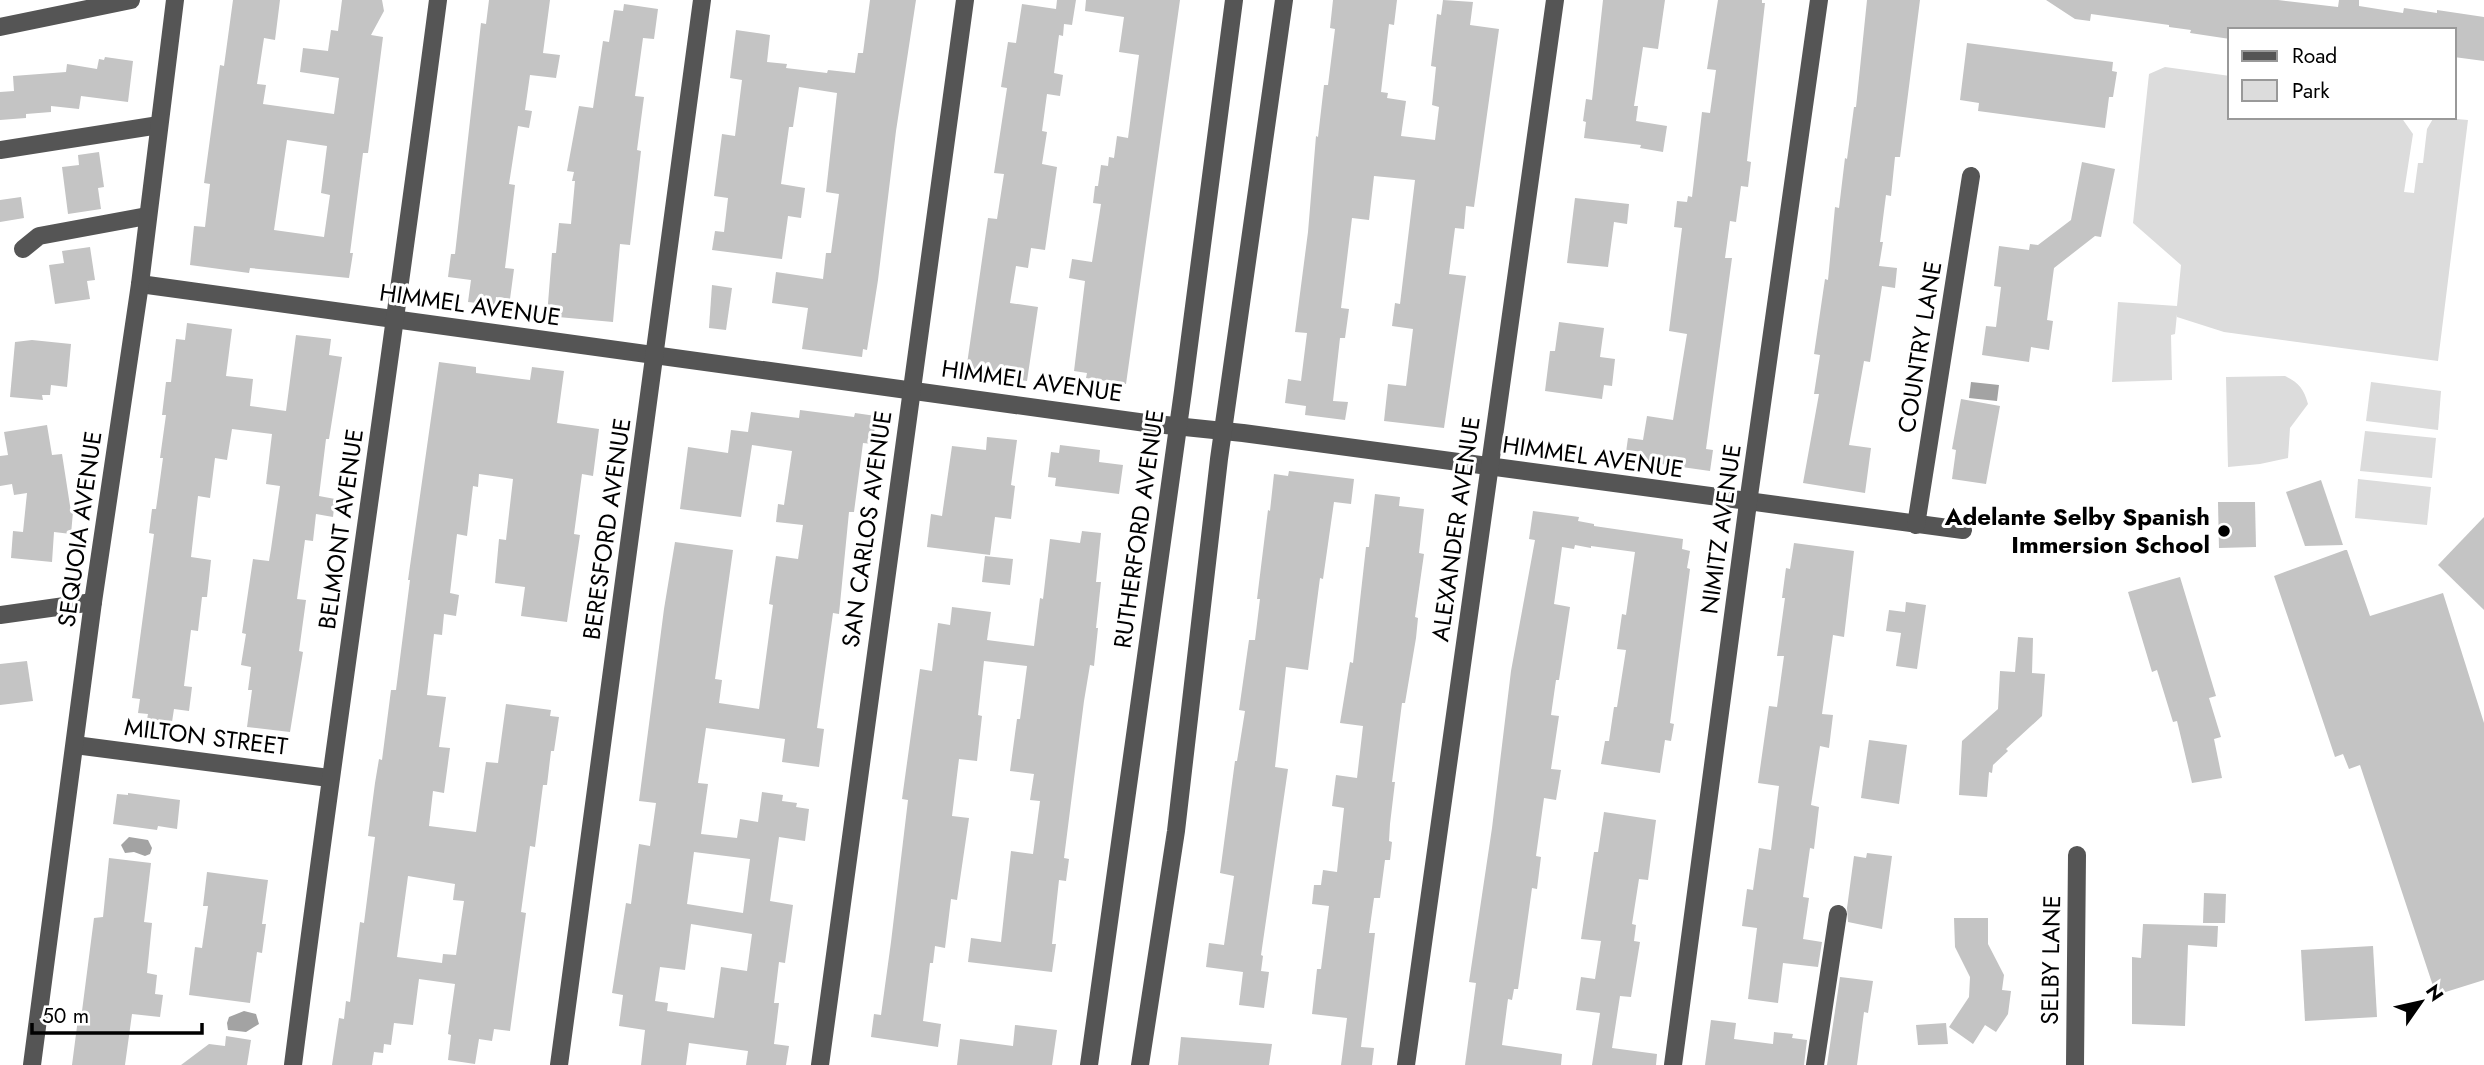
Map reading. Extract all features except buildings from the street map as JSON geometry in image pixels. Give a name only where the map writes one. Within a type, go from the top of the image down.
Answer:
[{"type":"street","points":[[0,27],[131,0]]},
{"type":"street","name":"SEQUOIA AVENUE","points":[[32,1065],[93,602],[140,284],[176,0]]},
{"type":"street","name":"BELMONT AVENUE","points":[[293,1065],[329,778],[396,320],[438,0]]},
{"type":"street","name":"BERESFORD AVENUE","points":[[559,1065],[702,0]]},
{"type":"street","name":"SAN CARLOS AVENUE","points":[[820,1065],[965,0]]},
{"type":"street","name":"RUTHERFORD AVENUE","points":[[1089,1065],[1234,0]]},
{"type":"street","points":[[1140,1065],[1176,831],[1223,431],[1284,0]]},
{"type":"street","name":"ALEXANDER AVENUE","points":[[1406,1065],[1555,0]]},
{"type":"street","name":"NIMITZ AVENUE","points":[[1673,1065],[1819,0]]},
{"type":"street","points":[[0,150],[159,125]]},
{"type":"street","name":"COUNTRY LANE","points":[[1916,525],[1971,176]]},
{"type":"street","points":[[23,249],[39,236],[147,216]]},
{"type":"street","name":"HIMMEL AVENUE","points":[[140,284],[1177,426],[1964,530]]},
{"type":"street","points":[[0,615],[93,602]]},
{"type":"street","name":"MILTON STREET","points":[[75,744],[329,778]]},
{"type":"street","name":"SELBY LANE","points":[[2075,1065],[2077,855]]},
{"type":"street","points":[[1815,1065],[1838,914]]},
{"type":"green space","points":[[2165,67],[2228,76],[2228,119],[2402,119],[2413,134],[2404,192],[2414,193],[2418,163],[2423,163],[2427,129],[2433,119],[2468,120],[2438,361],[2224,332],[2177,317],[2177,314],[2175,334],[2171,335],[2172,380],[2112,382],[2118,302],[2177,306],[2181,265],[2133,223],[2149,74]]},
{"type":"green space","points":[[2285,376],[2300,387],[2308,404],[2290,428],[2288,458],[2228,467],[2226,377]]},
{"type":"green space","points":[[2371,382],[2441,391],[2438,430],[2366,421]]},
{"type":"green space","points":[[2365,431],[2436,438],[2432,478],[2360,471]]},
{"type":"green space","points":[[2358,479],[2431,487],[2427,525],[2355,518]]},
{"type":"shaded area","points":[[1971,382],[1999,385],[1997,401],[1969,398]]},
{"type":"shaded area","points":[[129,837],[148,840],[152,848],[150,854],[145,856],[134,852],[125,853],[121,845]]},
{"type":"shaded area","points":[[244,1011],[256,1014],[259,1024],[246,1032],[228,1030],[229,1017]]},
{"type":"place","name":"Adelante Selby Spanish Immersion School","points":[[2224,531]]}]
